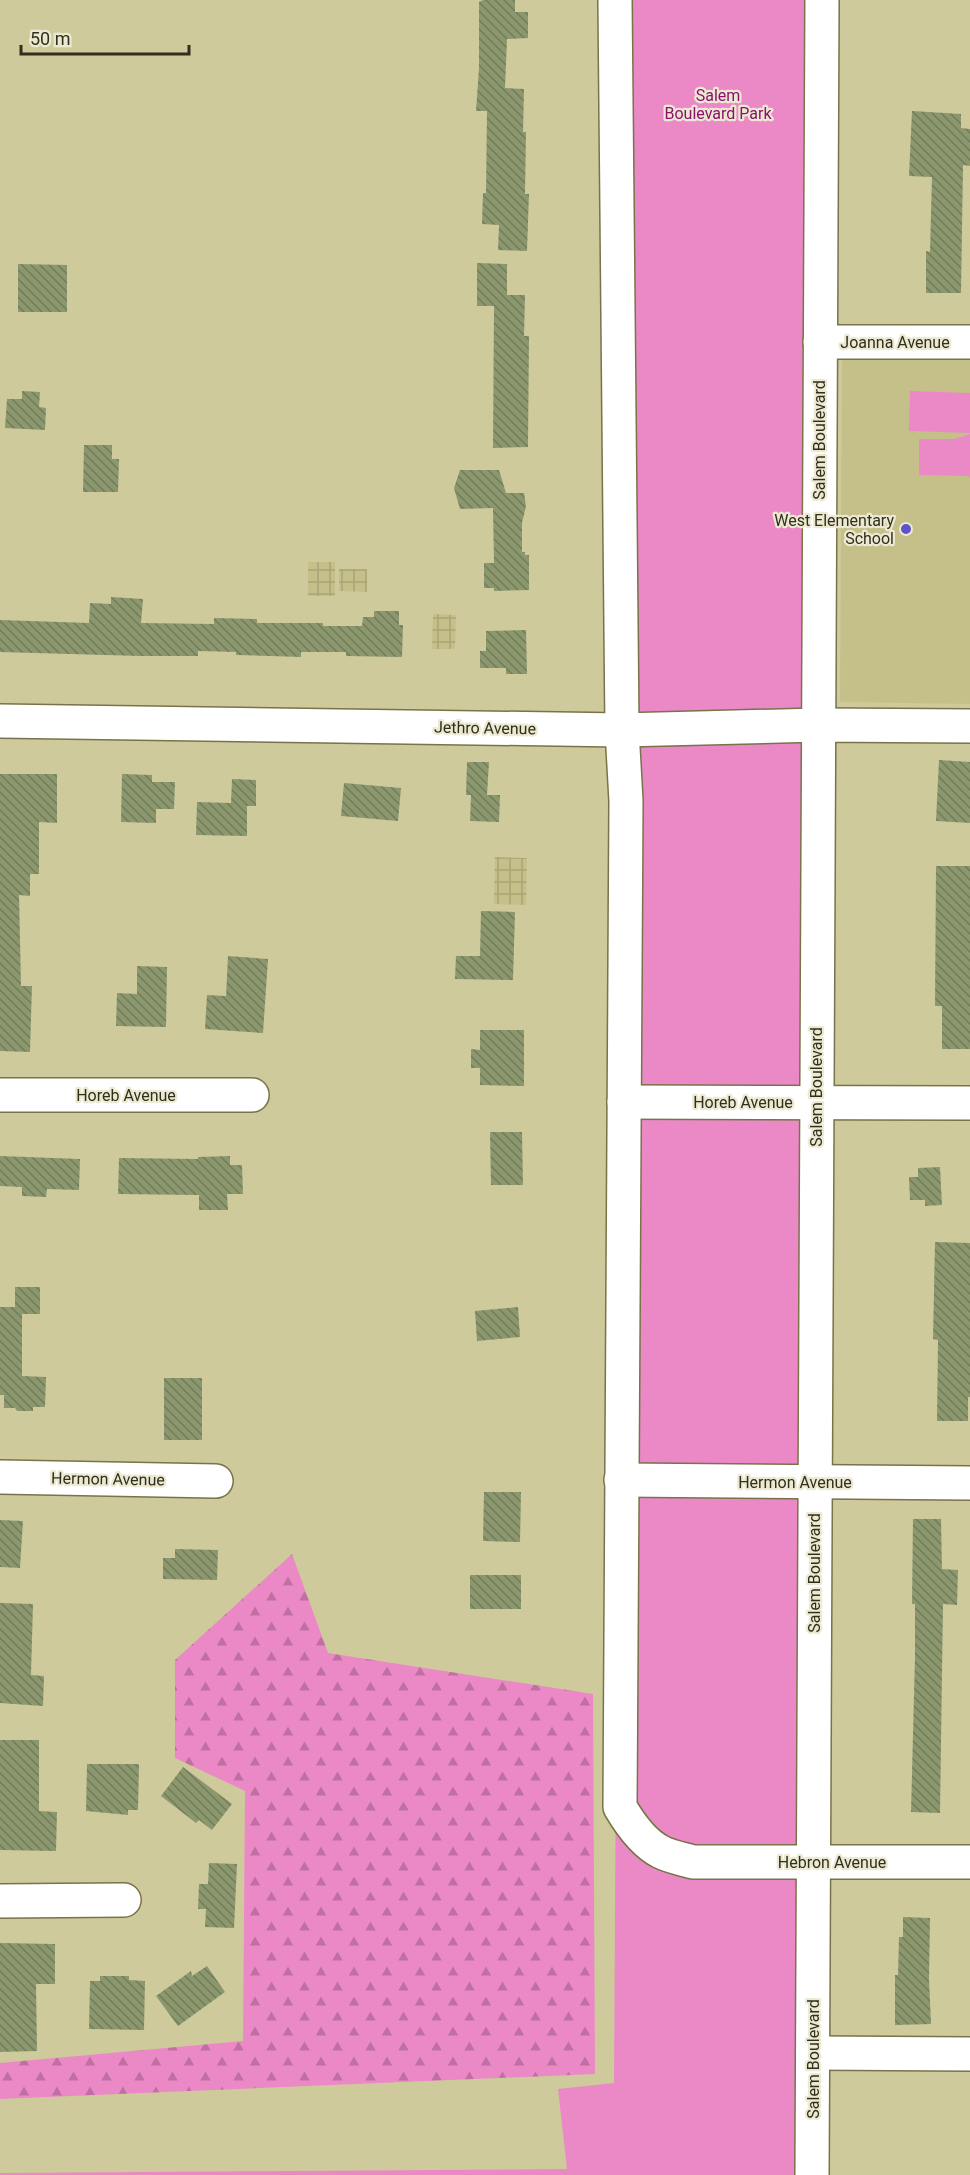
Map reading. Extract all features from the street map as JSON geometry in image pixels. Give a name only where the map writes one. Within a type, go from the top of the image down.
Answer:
[{"type":"street","points":[[615,0],[622,730],[627,801],[621,1480]]},
{"type":"street","name":"Salem Boulevard","points":[[812,2175],[822,0]]},
{"type":"street","name":"Joanna Avenue","points":[[820,342],[970,342]]},
{"type":"street","name":"Jethro Avenue","points":[[0,721],[622,730],[818,725],[970,726]]},
{"type":"street","name":"Horeb Avenue","points":[[0,1095],[252,1095]]},
{"type":"street","name":"Horeb Avenue","points":[[624,1102],[970,1103]]},
{"type":"street","name":"Hermon Avenue","points":[[0,1477],[216,1481]]},
{"type":"street","name":"Hermon Avenue","points":[[621,1480],[970,1484]]},
{"type":"street","name":"Hebron Avenue","points":[[621,1480],[620,1807],[630,1824],[643,1839],[661,1852],[693,1862],[970,1862]]},
{"type":"street","points":[[0,1901],[124,1900]]},
{"type":"street","points":[[813,2053],[970,2054]]},
{"type":"shaded area","name":"West Elementary School","points":[[842,356],[970,356],[970,704],[840,702]]},
{"type":"shaded area","points":[[308,562],[335,562],[335,596],[308,596]]},
{"type":"shaded area","points":[[339,569],[367,569],[367,592],[339,591]]},
{"type":"shaded area","points":[[433,614],[456,615],[455,649],[432,649]]},
{"type":"shaded area","points":[[495,857],[527,858],[526,905],[494,904]]},
{"type":"green space","name":"Salem Boulevard Park","points":[[615,0],[820,0],[812,2175],[0,2175],[0,2173],[567,2169],[558,2089],[614,2083],[622,730]]},
{"type":"green space","points":[[910,391],[970,393],[970,433],[909,431]]},
{"type":"green space","points":[[970,434],[970,479],[969,476],[919,475],[919,439],[954,439]]},
{"type":"green space","points":[[292,1554],[328,1653],[593,1694],[595,2074],[0,2099],[0,2063],[243,2041],[245,1791],[175,1758],[175,1660]]},
{"type":"building","points":[[515,0],[515,12],[528,12],[528,38],[507,39],[505,88],[524,89],[525,194],[529,194],[527,251],[498,250],[499,225],[482,224],[483,193],[486,193],[487,111],[476,111],[479,68],[479,2]]},
{"type":"building","points":[[912,111],[961,114],[961,128],[970,129],[970,166],[963,165],[961,293],[926,293],[926,251],[930,252],[932,177],[909,176]]},
{"type":"building","points":[[477,263],[507,264],[507,295],[525,295],[524,336],[529,336],[528,447],[493,448],[494,306],[477,306]]},
{"type":"building","points":[[18,264],[67,265],[67,312],[18,312]]},
{"type":"building","points":[[22,391],[40,392],[39,407],[46,408],[45,430],[5,428],[7,399],[22,399]]},
{"type":"building","points":[[84,445],[112,445],[112,459],[119,459],[118,492],[83,492]]},
{"type":"building","points":[[460,470],[499,470],[506,493],[524,493],[526,506],[522,523],[522,552],[529,555],[529,590],[494,591],[494,588],[484,588],[484,563],[494,563],[493,508],[460,509],[454,488]]},
{"type":"building","points":[[111,597],[143,599],[141,623],[214,624],[214,618],[257,619],[257,623],[323,623],[323,626],[362,626],[363,617],[374,617],[374,611],[399,611],[399,625],[403,625],[402,657],[346,656],[346,652],[301,652],[301,657],[198,651],[198,656],[0,652],[0,620],[89,623],[90,603],[111,604]]},
{"type":"building","points":[[526,630],[527,674],[506,674],[506,668],[480,668],[480,651],[486,651],[486,631]]},
{"type":"building","points":[[939,760],[970,762],[970,823],[936,821]]},
{"type":"building","points":[[467,762],[489,762],[487,795],[500,795],[499,822],[470,821],[471,795],[466,795]]},
{"type":"building","points":[[0,774],[57,774],[57,823],[39,822],[39,874],[30,874],[30,896],[19,895],[21,986],[32,986],[30,1052],[0,1051]]},
{"type":"building","points":[[122,774],[152,775],[152,782],[175,782],[174,809],[156,809],[156,823],[121,822]]},
{"type":"building","points":[[232,779],[256,780],[256,806],[247,806],[247,836],[196,835],[197,802],[231,803]]},
{"type":"building","points":[[344,783],[401,788],[398,821],[341,816]]},
{"type":"building","points":[[936,866],[970,866],[970,1049],[942,1049],[942,1006],[935,1006]]},
{"type":"building","points":[[481,911],[515,912],[513,980],[455,979],[456,956],[480,956]]},
{"type":"building","points":[[228,956],[268,959],[263,1033],[205,1029],[207,995],[226,996]]},
{"type":"building","points":[[137,966],[167,967],[166,1027],[116,1026],[117,993],[137,994]]},
{"type":"building","points":[[480,1030],[524,1030],[524,1086],[480,1085],[480,1068],[471,1068],[471,1049],[480,1050]]},
{"type":"building","points":[[490,1132],[522,1132],[523,1185],[491,1185]]},
{"type":"building","points":[[0,1156],[80,1159],[79,1190],[47,1189],[46,1197],[22,1196],[22,1187],[0,1186]]},
{"type":"building","points":[[230,1156],[230,1165],[242,1165],[243,1194],[227,1194],[228,1210],[199,1210],[199,1195],[118,1194],[119,1158],[198,1159],[198,1157]]},
{"type":"building","points":[[940,1167],[942,1205],[925,1206],[925,1200],[910,1200],[909,1177],[918,1177],[918,1168]]},
{"type":"building","points":[[935,1242],[970,1243],[968,1421],[937,1421],[938,1340],[933,1339]]},
{"type":"building","points":[[15,1287],[40,1287],[40,1314],[22,1314],[22,1376],[46,1377],[45,1407],[33,1407],[33,1411],[4,1408],[4,1395],[0,1395],[0,1307],[15,1307]]},
{"type":"building","points":[[518,1307],[520,1337],[477,1341],[475,1311]]},
{"type":"building","points":[[164,1378],[202,1378],[202,1440],[164,1440]]},
{"type":"building","points":[[484,1492],[521,1492],[520,1542],[483,1541]]},
{"type":"building","points":[[913,1519],[941,1519],[942,1569],[958,1570],[957,1605],[943,1604],[940,1813],[911,1812],[915,1656],[915,1604],[912,1604]]},
{"type":"building","points":[[0,1520],[23,1521],[20,1568],[0,1567]]},
{"type":"building","points":[[175,1549],[218,1550],[217,1580],[163,1579],[163,1558],[175,1558]]},
{"type":"building","points":[[470,1575],[521,1575],[521,1609],[470,1609]]},
{"type":"building","points":[[0,1603],[33,1604],[31,1675],[44,1676],[43,1706],[0,1703]]},
{"type":"building","points":[[0,1740],[39,1740],[39,1811],[57,1812],[56,1851],[0,1850]]},
{"type":"building","points":[[87,1764],[139,1764],[138,1810],[128,1810],[128,1815],[86,1811]]},
{"type":"building","points":[[183,1767],[232,1804],[212,1830],[199,1820],[196,1823],[161,1796]]},
{"type":"building","points":[[209,1863],[237,1864],[234,1928],[205,1927],[206,1909],[198,1909],[199,1884],[208,1884]]},
{"type":"building","points":[[903,1917],[930,1918],[931,2024],[895,2025],[895,1975],[898,1975],[899,1937],[903,1937]]},
{"type":"building","points":[[0,1943],[55,1944],[55,1984],[36,1984],[37,2051],[0,2052]]},
{"type":"building","points":[[207,1966],[225,1992],[178,2026],[156,1996],[191,1971],[192,1976]]},
{"type":"building","points":[[100,1976],[129,1976],[129,1980],[145,1981],[144,2030],[89,2029],[90,1981],[100,1981]]},
{"type":"place","name":"West Elementary School","points":[[906,529]]}]
